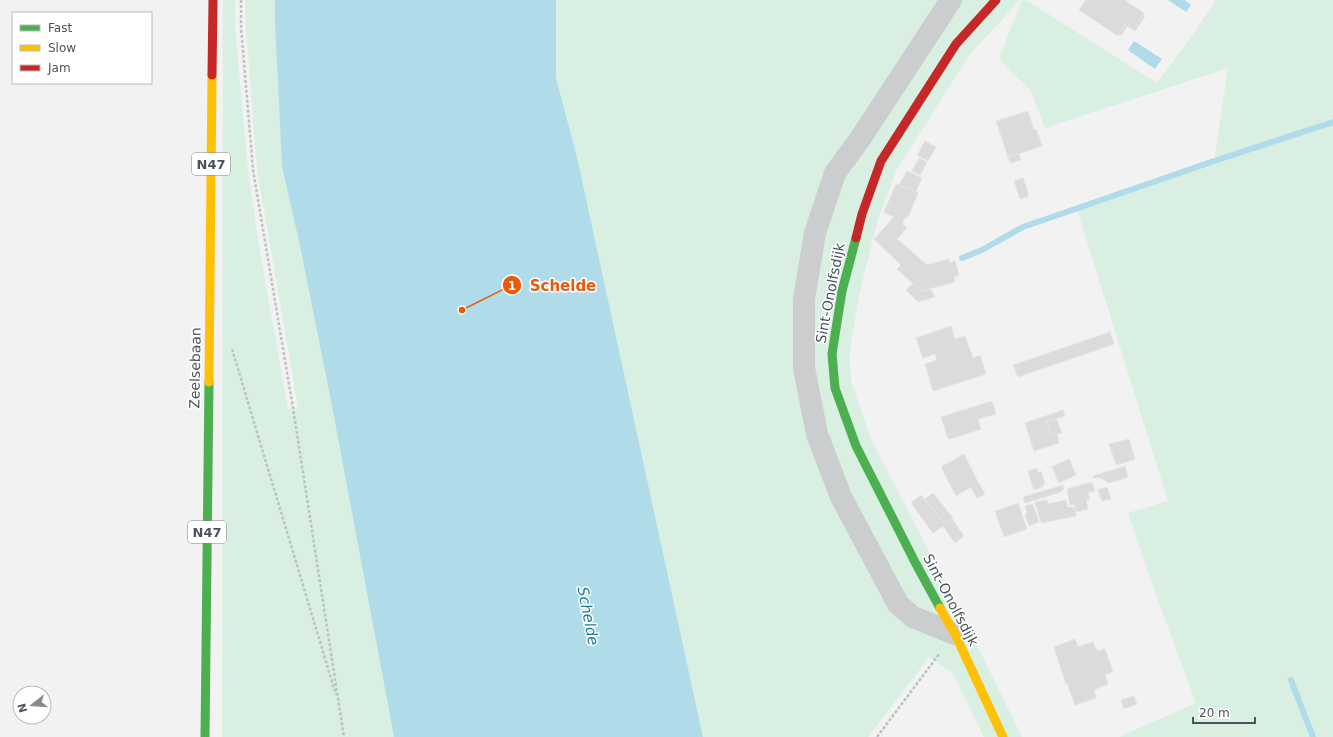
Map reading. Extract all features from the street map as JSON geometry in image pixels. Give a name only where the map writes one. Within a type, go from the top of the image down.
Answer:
[{"type":"street","name":"Zeelsebaan","points":[[205,737],[213,0]]},
{"type":"street","points":[[951,0],[860,139],[835,173],[815,233],[804,299],[804,368],[816,434],[841,497],[898,604],[913,617],[954,634]]},
{"type":"street","name":"Sint-Onolfsdijk","points":[[996,0],[956,44],[881,161],[860,221],[842,291],[832,354],[835,388],[856,446],[916,564],[954,634],[1003,737]]},
{"type":"path","points":[[241,0],[253,170],[293,408],[344,737]]},
{"type":"path","points":[[209,327],[232,350],[339,705]]},
{"type":"path","points":[[877,737],[954,634]]},
{"type":"green space","points":[[223,0],[235,0],[235,27],[248,170],[260,252],[288,409],[298,407],[257,169],[245,0],[275,0],[282,167],[300,246],[331,401],[394,737],[222,737]]},
{"type":"green space","points":[[556,0],[1020,0],[970,54],[897,169],[878,219],[859,295],[849,355],[852,384],[871,439],[971,633],[1022,737],[984,737],[952,672],[928,657],[868,737],[703,737],[577,157],[556,78]]},
{"type":"green space","points":[[1022,0],[1026,0],[1157,83],[1216,0],[1333,0],[1333,737],[1119,737],[1196,703],[1156,595],[1128,513],[1168,501],[1077,209],[1214,161],[1228,68],[1045,128],[1030,89],[1010,71],[999,58]]},
{"type":"water","name":"Schelde","points":[[275,0],[556,0],[556,78],[577,157],[703,737],[394,737],[331,401],[300,246],[282,167]]},
{"type":"water","points":[[1168,0],[1185,0],[1191,5],[1186,12]]},
{"type":"water","points":[[1134,41],[1162,59],[1155,69],[1128,50]]},
{"type":"building","points":[[1086,0],[1126,0],[1144,13],[1134,29],[1126,23],[1118,36],[1079,10]]},
{"type":"building","points":[[1143,15],[1145,16],[1135,31],[1127,26],[1121,36],[1119,34],[1126,23],[1134,29]]},
{"type":"building","points":[[1028,111],[1034,130],[1036,129],[1042,146],[1008,157],[996,121]]},
{"type":"building","points":[[925,141],[936,147],[928,161],[917,155]]},
{"type":"building","points":[[1019,154],[1021,160],[1011,163],[1008,157]]},
{"type":"building","points":[[919,158],[927,162],[920,175],[912,171]]},
{"type":"building","points":[[907,171],[922,178],[916,192],[899,185]]},
{"type":"building","points":[[1023,178],[1029,196],[1020,199],[1014,181]]},
{"type":"building","points":[[896,184],[918,193],[908,217],[906,216],[902,224],[907,228],[897,239],[927,265],[949,259],[950,263],[955,261],[959,275],[954,277],[955,282],[921,291],[897,269],[901,265],[874,239],[894,217],[884,212]]},
{"type":"building","points":[[913,283],[921,291],[930,289],[935,297],[918,302],[906,290]]},
{"type":"building","points":[[951,326],[955,339],[965,336],[973,358],[980,355],[986,374],[933,391],[925,364],[937,360],[935,354],[923,358],[916,338]]},
{"type":"building","points":[[1110,332],[1114,344],[1018,377],[1013,365]]},
{"type":"building","points":[[992,401],[996,414],[978,419],[981,429],[957,437],[956,432],[947,435],[941,417]]},
{"type":"building","points":[[1063,410],[1065,416],[1046,421],[1051,435],[1057,433],[1059,443],[1034,451],[1025,423]]},
{"type":"building","points":[[1056,418],[1062,433],[1051,435],[1046,421]]},
{"type":"building","points":[[956,432],[957,437],[949,439],[947,435]]},
{"type":"building","points":[[1129,439],[1135,459],[1116,465],[1109,444]]},
{"type":"building","points":[[964,454],[985,494],[977,498],[971,487],[956,496],[941,467]]},
{"type":"building","points":[[1069,459],[1076,475],[1059,483],[1052,467]]},
{"type":"building","points":[[1125,466],[1128,477],[1109,483],[1101,478],[1093,478],[1093,476]]},
{"type":"building","points":[[1037,468],[1038,473],[1041,471],[1045,484],[1042,485],[1043,487],[1034,490],[1028,471]]},
{"type":"building","points":[[1092,482],[1095,491],[1088,493],[1090,499],[1086,500],[1088,509],[1077,512],[1074,504],[1070,505],[1067,489]]},
{"type":"building","points":[[1063,485],[1064,488],[1061,492],[1025,503],[1023,497]]},
{"type":"building","points":[[1107,487],[1111,499],[1102,501],[1098,490]]},
{"type":"building","points":[[933,493],[953,518],[945,524],[925,499]]},
{"type":"building","points":[[921,495],[945,524],[952,519],[964,536],[955,543],[943,526],[933,533],[911,503]]},
{"type":"building","points":[[1047,500],[1048,504],[1066,500],[1068,507],[1075,508],[1076,516],[1041,523],[1035,502]]},
{"type":"building","points":[[1018,503],[1027,529],[1004,537],[995,511]]},
{"type":"building","points":[[1033,504],[1039,522],[1029,526],[1025,514],[1027,513],[1025,506]]},
{"type":"building","points":[[1075,639],[1078,647],[1093,642],[1097,651],[1105,649],[1113,672],[1105,674],[1108,684],[1094,690],[1096,698],[1075,705],[1067,683],[1066,684],[1054,647]]},
{"type":"building","points":[[1134,696],[1137,704],[1124,709],[1121,700]]},
{"type":"waterway","points":[[962,258],[982,250],[1023,227],[1214,161],[1333,122]]},
{"type":"waterway","points":[[1291,680],[1313,737]]},
{"type":"traffic: fast","points":[[856,238],[842,291],[832,354],[835,388],[856,446],[940,608]]},
{"type":"traffic: fast","points":[[205,737],[209,382]]},
{"type":"traffic: slow","points":[[209,382],[212,75]]},
{"type":"traffic: slow","points":[[940,608],[955,634],[1003,737]]},
{"type":"traffic: jam","points":[[212,75],[213,0]]},
{"type":"traffic: jam","points":[[856,238],[862,214],[881,161],[956,44],[996,0]]},
{"type":"place","name":"Schelde","points":[[462,310]]}]
